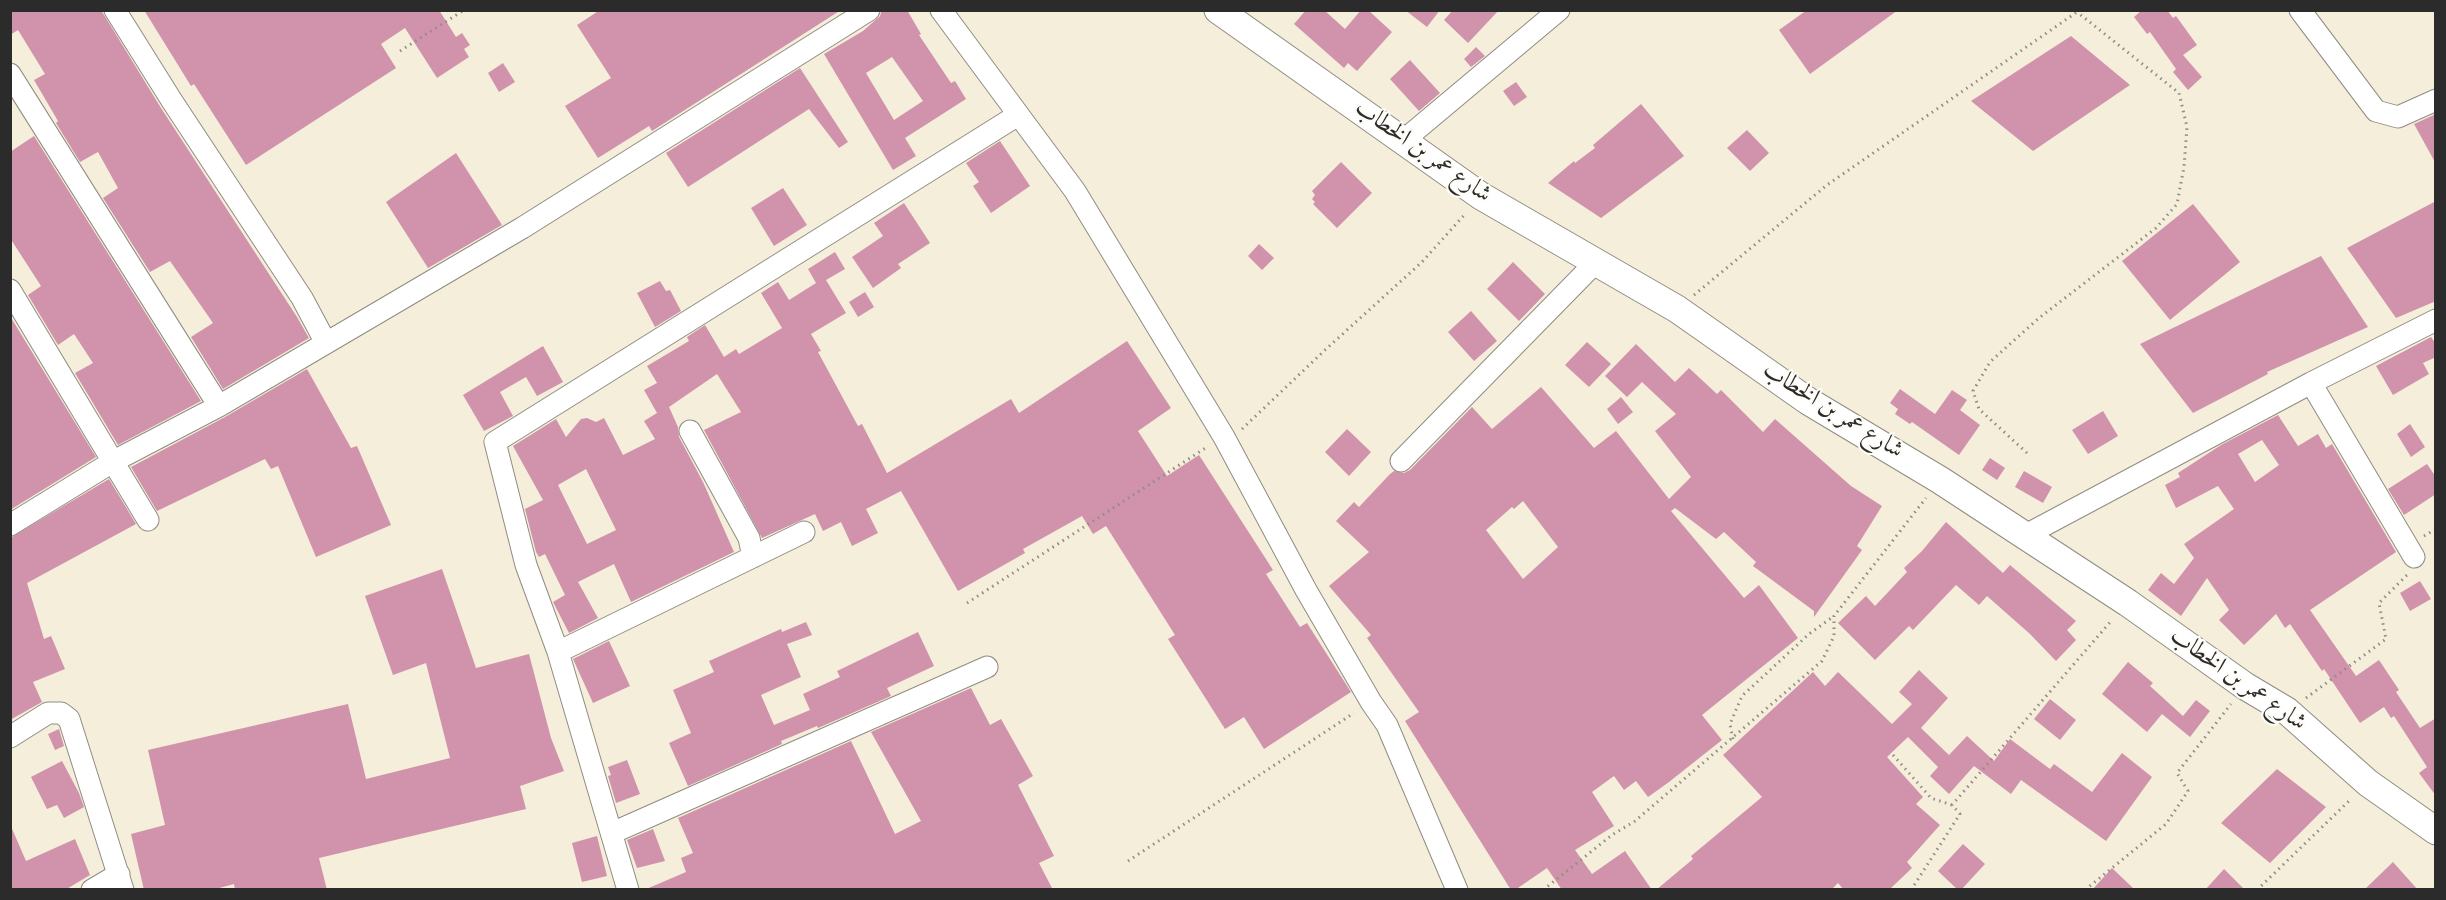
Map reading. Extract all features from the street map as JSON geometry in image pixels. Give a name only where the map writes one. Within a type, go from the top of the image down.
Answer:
[{"type":"main road","name":"شارع عمر بن الخطاب","points":[[1218,10],[1481,196],[1677,309],[1808,401],[1940,480],[2128,603],[2245,686],[2287,711],[2368,783],[2436,831]]},
{"type":"street","points":[[115,10],[302,298],[326,344]]},
{"type":"street","points":[[10,525],[114,461],[219,406],[522,228],[868,10]]},
{"type":"street","points":[[940,10],[1075,191],[1224,437],[1306,590],[1371,702],[1387,725],[1457,890]]},
{"type":"street","points":[[1404,140],[1559,10]]},
{"type":"street","points":[[2300,10],[2376,111],[2398,117],[2436,100]]},
{"type":"street","points":[[10,74],[219,406]]},
{"type":"street","points":[[627,890],[558,652],[526,565],[495,442],[1018,115]]},
{"type":"street","points":[[1401,461],[1596,262]]},
{"type":"street","points":[[10,290],[148,520]]},
{"type":"street","points":[[2026,535],[2311,383],[2436,320]]},
{"type":"street","points":[[2311,383],[2414,557]]},
{"type":"street","points":[[690,431],[749,538],[753,557]]},
{"type":"street","points":[[558,652],[804,532]]},
{"type":"street","points":[[612,833],[987,667]]},
{"type":"street","points":[[10,737],[48,713],[61,713],[69,719],[121,882],[92,890]]},
{"type":"path","points":[[400,51],[464,10]]},
{"type":"path","points":[[1677,309],[1827,185],[2078,11],[2179,93],[2187,127],[2184,167],[2177,204],[2156,228],[2039,318],[1990,362],[1973,391],[1979,409],[2026,453]]},
{"type":"path","points":[[967,603],[1224,437],[1247,427],[1325,350],[1422,262],[1481,196]]},
{"type":"path","points":[[1733,739],[1730,724],[1742,696],[1809,634],[1834,616],[1940,480]]},
{"type":"path","points":[[2287,711],[2386,639],[2379,603],[2406,578],[2424,536],[2436,530]]},
{"type":"path","points":[[1952,805],[2128,603]]},
{"type":"path","points":[[1543,890],[1612,835],[1635,821],[1822,661],[1834,636],[1834,616]]},
{"type":"path","points":[[2085,890],[2166,824],[2188,791],[2177,773],[2245,686]]},
{"type":"path","points":[[1128,861],[1371,702]]},
{"type":"path","points":[[1893,755],[1931,798],[1952,805],[1960,814],[1911,890]]},
{"type":"path","points":[[2257,890],[2368,783]]},
{"type":"building","points":[[10,10],[101,10],[161,108],[309,338],[223,389],[191,337],[213,323],[170,261],[150,272],[103,198],[118,188],[98,152],[80,162],[56,123],[58,121],[34,80],[45,74],[18,30],[10,35]]},
{"type":"building","points":[[144,10],[439,10],[456,37],[462,33],[470,45],[464,49],[469,57],[437,78],[405,28],[381,44],[396,68],[246,165],[194,84],[191,86]]},
{"type":"building","points":[[600,10],[841,10],[652,131],[649,126],[598,158],[565,106],[611,78],[577,25]]},
{"type":"building","points":[[882,10],[907,10],[921,34],[919,35],[951,83],[955,81],[966,99],[905,138],[916,156],[893,170],[824,54],[863,31],[880,16]],"holes":[[[892,57],[923,101],[894,120],[866,73]]]},
{"type":"building","points":[[1306,10],[1324,10],[1345,29],[1361,10],[1368,10],[1392,32],[1357,71],[1348,63],[1344,68],[1294,24]]},
{"type":"building","points":[[1405,10],[1440,10],[1427,27]]},
{"type":"building","points":[[1453,10],[1499,10],[1468,43],[1444,20]]},
{"type":"building","points":[[1807,10],[1898,10],[1810,74],[1779,30]]},
{"type":"building","points":[[2142,10],[2167,10],[2173,18],[2176,16],[2197,45],[2183,55],[2202,77],[2188,90],[2173,72],[2176,69],[2150,32],[2147,34],[2134,17]]},
{"type":"building","points":[[2071,36],[2130,85],[2033,151],[1971,101]]},
{"type":"building","points":[[1476,47],[1485,56],[1471,67],[1464,59]]},
{"type":"building","points":[[1410,60],[1440,93],[1419,111],[1390,79]]},
{"type":"building","points":[[503,63],[515,82],[499,92],[488,73]]},
{"type":"building","points":[[800,68],[848,142],[839,148],[809,109],[688,187],[666,153]]},
{"type":"building","points":[[1516,82],[1527,97],[1514,106],[1503,91]]},
{"type":"building","points":[[1641,104],[1684,156],[1601,218],[1548,183],[1574,161],[1575,163],[1595,148],[1593,145]]},
{"type":"building","points":[[2436,114],[2436,164],[2414,124]]},
{"type":"building","points":[[1747,130],[1769,153],[1750,171],[1727,148]]},
{"type":"building","points":[[34,136],[201,401],[118,445],[75,373],[93,363],[74,334],[58,345],[28,295],[41,286],[10,238],[10,152]]},
{"type":"building","points":[[1000,141],[1030,186],[991,213],[973,186],[979,182],[966,163]]},
{"type":"building","points":[[456,153],[502,225],[428,268],[386,202]]},
{"type":"building","points":[[1341,162],[1372,193],[1337,228],[1313,204],[1315,202],[1312,199],[1315,195],[1312,191]]},
{"type":"building","points":[[783,188],[807,225],[774,246],[751,208]]},
{"type":"building","points":[[2436,201],[2436,301],[2396,318],[2347,248]]},
{"type":"building","points":[[904,203],[930,243],[898,264],[901,268],[873,288],[852,257],[883,236],[874,223]]},
{"type":"building","points":[[2193,204],[2240,262],[2170,320],[2122,261]]},
{"type":"building","points":[[1259,244],[1274,258],[1262,270],[1248,256]]},
{"type":"building","points":[[835,252],[845,269],[826,280],[846,313],[811,334],[821,351],[818,352],[858,426],[862,424],[887,473],[1011,399],[1019,413],[1127,341],[1171,408],[1138,431],[1167,476],[1199,455],[1273,570],[1266,574],[1300,627],[1307,623],[1351,692],[1264,749],[1244,717],[1225,729],[1168,639],[1175,635],[1106,526],[1093,534],[1082,516],[1023,549],[1025,553],[958,591],[901,491],[866,509],[878,533],[852,546],[841,522],[823,531],[815,514],[762,538],[704,430],[741,412],[717,374],[669,407],[678,427],[679,437],[703,482],[734,552],[631,602],[614,564],[578,582],[598,618],[569,633],[553,602],[565,595],[545,554],[539,557],[536,552],[525,509],[543,500],[513,446],[556,419],[566,437],[581,419],[587,418],[596,422],[604,418],[623,455],[655,439],[644,421],[657,413],[644,390],[657,383],[647,366],[689,341],[687,337],[705,325],[724,357],[736,349],[739,354],[782,328],[761,293],[778,282],[789,300],[816,283],[808,269]],"holes":[[[586,469],[616,530],[587,544],[558,485]]]},
{"type":"building","points":[[2321,256],[2368,327],[2267,372],[2268,374],[2193,413],[2140,344]]},
{"type":"building","points":[[1513,262],[1545,294],[1519,321],[1487,289]]},
{"type":"building","points":[[660,281],[666,291],[670,290],[681,311],[655,327],[637,293]]},
{"type":"building","points":[[865,292],[874,307],[858,317],[849,302]]},
{"type":"building","points":[[1471,311],[1497,341],[1474,361],[1448,332]]},
{"type":"building","points":[[10,316],[96,457],[10,510]]},
{"type":"building","points":[[2431,337],[2436,344],[2436,357],[2423,363],[2429,374],[2393,395],[2376,366]]},
{"type":"building","points":[[1587,342],[1611,364],[1589,387],[1565,365]]},
{"type":"building","points":[[1636,344],[1675,382],[1689,368],[1717,394],[1721,390],[1763,432],[1775,419],[1851,486],[1882,506],[1857,546],[1862,550],[1814,617],[1814,611],[1753,566],[1756,562],[1724,532],[1716,539],[1675,508],[1671,511],[1744,598],[1759,585],[1798,638],[1702,715],[1722,740],[1669,782],[1648,797],[1636,781],[1624,790],[1614,776],[1592,792],[1614,826],[1575,850],[1592,874],[1625,851],[1652,890],[1562,890],[1547,868],[1515,890],[1511,890],[1405,721],[1419,712],[1367,638],[1371,635],[1329,586],[1369,552],[1336,521],[1354,502],[1359,507],[1394,471],[1404,473],[1410,470],[1472,407],[1492,429],[1541,387],[1594,448],[1616,431],[1669,499],[1691,477],[1655,431],[1676,414],[1642,382],[1627,397],[1605,376]],"holes":[[[1523,501],[1558,547],[1523,579],[1486,530],[1512,507],[1514,509]]]},
{"type":"building","points":[[543,346],[563,382],[537,396],[526,377],[500,392],[513,416],[484,431],[463,395]]},
{"type":"building","points":[[307,369],[351,448],[357,446],[391,525],[316,557],[278,466],[271,469],[265,459],[157,511],[131,467],[225,417]]},
{"type":"building","points":[[1900,389],[1935,414],[1952,390],[1967,400],[1960,410],[1980,425],[1959,455],[1912,422],[1910,424],[1895,414],[1898,409],[1890,403]]},
{"type":"building","points":[[1621,397],[1633,412],[1618,424],[1607,409]]},
{"type":"building","points":[[2103,411],[2118,436],[2088,454],[2072,430]]},
{"type":"building","points":[[2278,415],[2298,446],[2318,434],[2326,448],[2332,444],[2396,552],[2310,610],[2356,676],[2379,660],[2399,690],[2396,692],[2420,728],[2436,718],[2436,796],[2419,773],[2427,767],[2394,716],[2391,718],[2384,707],[2360,723],[2290,624],[2285,628],[2276,614],[2244,645],[2219,620],[2229,610],[2207,578],[2181,616],[2148,590],[2161,573],[2174,584],[2194,558],[2184,544],[2234,509],[2218,486],[2176,508],[2165,485],[2180,477],[2178,473],[2221,445]],"holes":[[[2262,440],[2279,465],[2255,482],[2238,454]]]},
{"type":"building","points":[[2410,424],[2425,447],[2411,457],[2397,434]]},
{"type":"building","points":[[1347,429],[1371,452],[1349,476],[1325,452]]},
{"type":"building","points":[[1990,458],[2005,468],[1997,480],[1982,470]]},
{"type":"building","points":[[2427,464],[2436,477],[2436,494],[2404,515],[2388,489]]},
{"type":"building","points":[[2024,471],[2052,487],[2043,503],[2015,487]]},
{"type":"building","points":[[109,479],[136,524],[27,583],[44,639],[51,636],[65,669],[33,682],[42,702],[10,720],[10,538]]},
{"type":"building","points":[[1946,522],[2003,573],[2010,565],[2076,621],[2067,630],[2076,640],[2056,661],[2030,634],[1987,596],[1979,605],[1956,585],[1913,630],[1909,626],[1875,660],[1838,623],[1866,596],[1875,606],[1907,572],[1904,568],[1922,551]]},
{"type":"building","points":[[442,569],[476,668],[529,654],[551,738],[564,771],[520,786],[526,809],[319,858],[327,890],[235,890],[234,884],[212,890],[144,890],[131,834],[165,825],[148,750],[348,704],[366,779],[450,758],[426,663],[393,675],[365,596]]},
{"type":"building","points":[[2420,581],[2431,599],[2410,611],[2400,593]]},
{"type":"building","points":[[806,622],[812,635],[787,644],[801,677],[761,695],[774,725],[810,710],[803,694],[840,677],[837,671],[918,632],[934,666],[887,688],[891,696],[818,728],[817,726],[781,741],[782,744],[688,786],[669,743],[691,733],[673,690],[714,672],[709,661],[781,629],[782,632]]},
{"type":"building","points":[[609,641],[630,686],[593,703],[573,659]]},
{"type":"building","points":[[2128,662],[2153,683],[2150,686],[2183,716],[2196,700],[2210,711],[2190,737],[2162,714],[2147,732],[2102,694]]},
{"type":"building","points":[[1919,670],[1948,698],[1921,728],[1949,755],[1967,736],[1994,761],[2010,739],[2050,769],[2054,764],[2092,792],[2122,753],[2152,777],[2106,841],[2021,780],[2011,794],[1974,766],[1949,794],[1930,776],[1938,767],[1908,737],[1887,757],[1923,797],[1916,804],[1940,825],[1907,862],[1912,868],[1889,890],[1844,890],[1838,883],[1831,890],[1656,890],[1693,859],[1691,856],[1762,797],[1723,755],[1813,672],[1825,686],[1838,672],[1892,724],[1912,704],[1899,692]]},
{"type":"building","points":[[971,688],[990,725],[1001,719],[1033,776],[1018,785],[1054,856],[1039,863],[1053,890],[644,890],[686,872],[681,858],[693,853],[678,818],[851,741],[895,834],[921,821],[871,732]]},
{"type":"building","points":[[2050,699],[2076,720],[2060,740],[2034,719]]},
{"type":"building","points":[[59,729],[64,746],[55,750],[48,734]]},
{"type":"building","points":[[627,760],[640,794],[616,803],[608,776],[611,775],[608,767]]},
{"type":"building","points":[[62,761],[84,807],[64,818],[57,805],[47,809],[31,777]]},
{"type":"building","points":[[2277,769],[2326,807],[2270,863],[2221,823]]},
{"type":"building","points":[[10,824],[26,861],[75,839],[90,875],[65,890],[10,890]]},
{"type":"building","points":[[653,829],[665,861],[637,868],[627,840]]},
{"type":"building","points":[[597,836],[607,876],[582,882],[572,843]]},
{"type":"building","points":[[1963,844],[1985,864],[1961,890],[1958,890],[1938,871]]},
{"type":"building","points":[[2393,862],[2418,890],[2364,890]]},
{"type":"building","points":[[2112,868],[2135,890],[2092,890]]},
{"type":"building","points":[[2224,869],[2245,890],[2205,890]]}]
